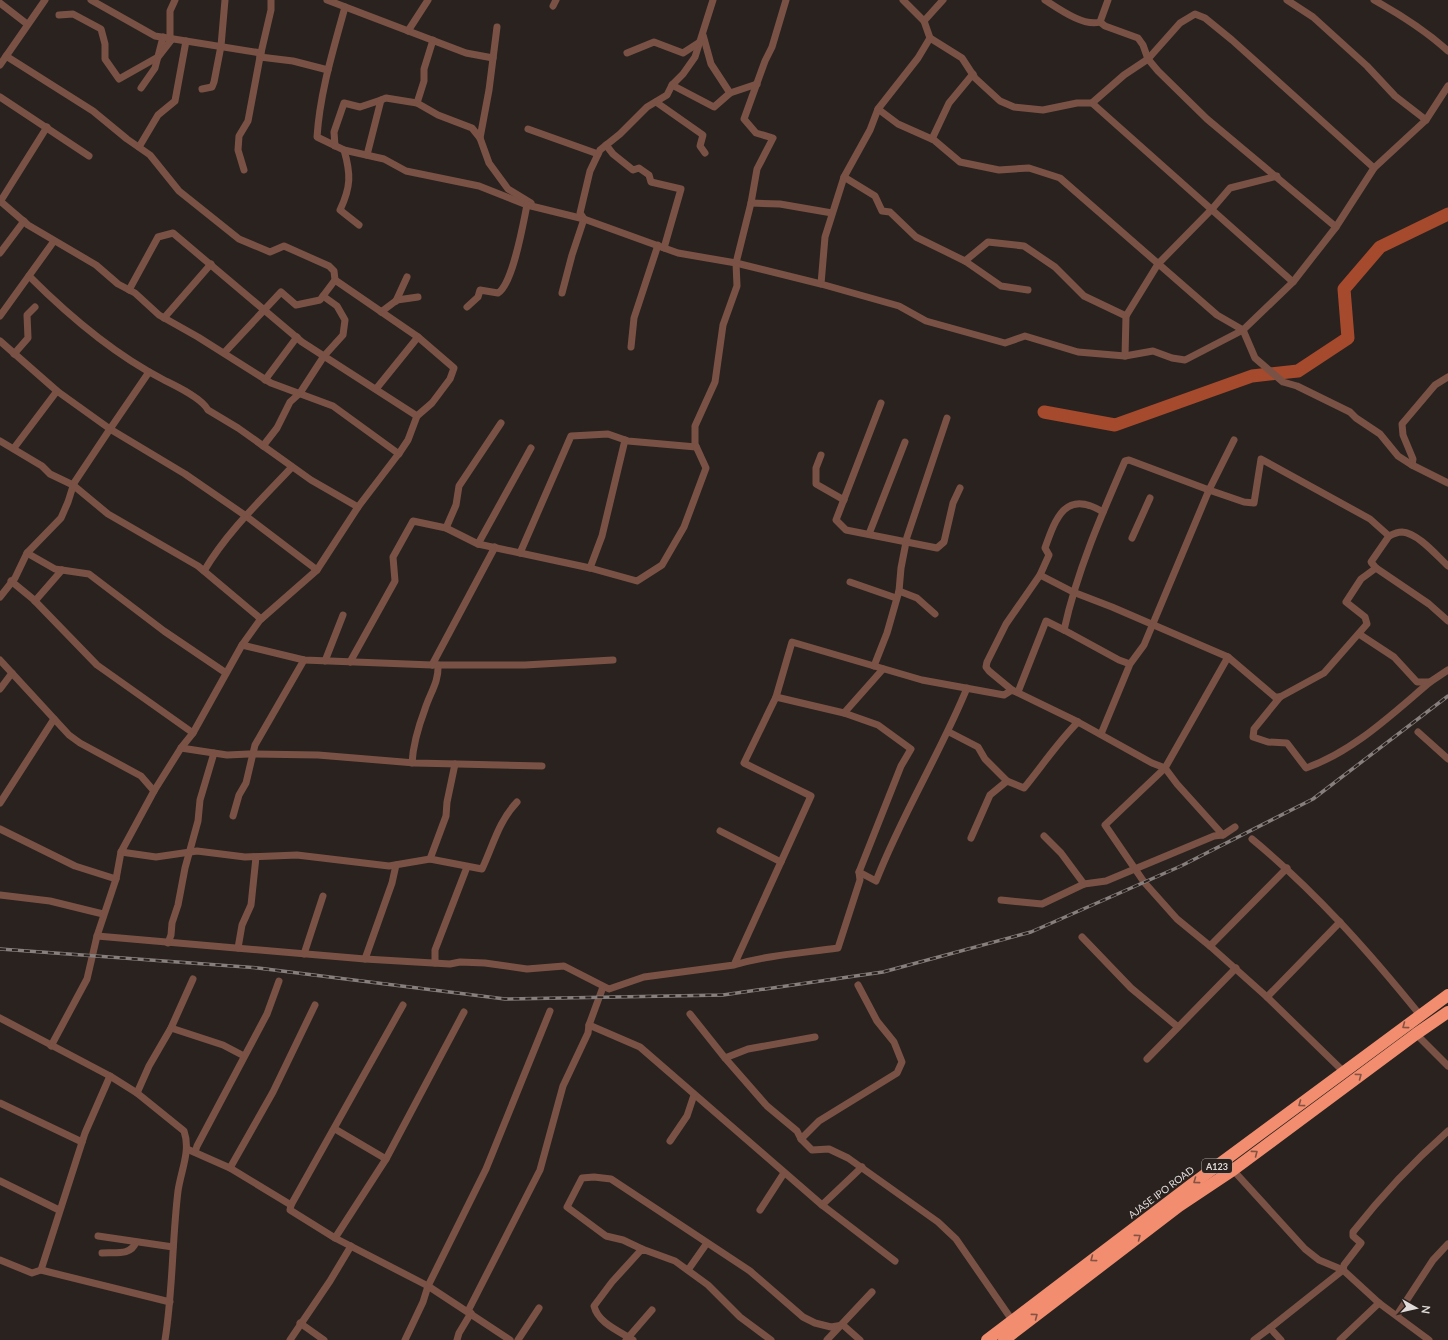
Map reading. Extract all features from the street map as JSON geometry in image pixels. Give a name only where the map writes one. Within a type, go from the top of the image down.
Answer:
[{"type":"highway","name":"AJASE IPO ROAD","points":[[987,1340],[1448,995]]},
{"type":"highway","name":"A123","points":[[1004,1340],[1179,1206],[1233,1170],[1416,1034],[1448,1012]]},
{"type":"street","points":[[0,65],[45,0]]},
{"type":"street","points":[[91,0],[155,36],[221,46],[328,70]]},
{"type":"street","points":[[141,88],[155,68],[158,57],[168,38],[170,11],[175,0]]},
{"type":"street","points":[[202,88],[212,87],[221,46],[225,0]]},
{"type":"street","points":[[244,170],[238,150],[239,136],[248,121],[260,55],[271,10],[271,0]]},
{"type":"street","points":[[327,0],[466,53],[493,58]]},
{"type":"street","points":[[408,31],[428,0]]},
{"type":"street","points":[[584,219],[580,213],[590,171],[600,150],[647,107],[667,95],[672,85],[683,74],[695,57],[713,0]]},
{"type":"street","points":[[350,662],[395,581],[393,557],[413,521],[446,528],[478,544],[590,568],[637,581],[662,565],[684,527],[706,468],[694,444],[695,426],[715,382],[722,325],[737,286],[736,263],[751,203],[756,169],[773,138],[756,133],[744,120],[772,47],[786,0]]},
{"type":"street","points":[[903,0],[924,21],[930,38],[962,58],[973,74],[1000,101],[1014,107],[1043,110],[1092,103],[1124,75],[1148,59],[1180,23],[1195,14],[1205,18],[1232,40],[1374,168]]},
{"type":"street","points":[[924,21],[943,0]]},
{"type":"street","points":[[1045,0],[1085,22],[1094,24],[1100,22]]},
{"type":"street","points":[[1100,22],[1108,0]]},
{"type":"street","points":[[1288,0],[1317,21],[1367,66],[1395,96],[1426,120]]},
{"type":"street","points":[[1374,0],[1410,20],[1448,51]]},
{"type":"street","points":[[0,3],[28,24]]},
{"type":"street","points":[[345,7],[318,110],[317,137],[335,146],[344,150],[384,159],[406,171],[479,186],[527,205],[584,219],[678,253],[736,263],[821,284],[899,306],[926,321],[1005,343],[1025,336],[1078,352],[1125,356],[1153,351],[1172,358],[1185,360],[1243,330],[1293,282],[1336,227],[1374,168],[1426,120],[1448,86]]},
{"type":"street","points":[[59,15],[73,14],[101,29],[105,44],[105,59],[119,79],[158,57]]},
{"type":"street","points":[[1100,22],[1105,26],[1138,38],[1144,45],[1148,59],[1158,71],[1207,119],[1277,176],[1336,227]]},
{"type":"street","points":[[480,138],[490,90],[497,27]]},
{"type":"street","points":[[821,284],[825,237],[829,230],[832,213],[844,177],[870,130],[878,109],[918,58],[930,38]]},
{"type":"street","points":[[627,53],[654,42],[683,53],[701,39]]},
{"type":"street","points":[[701,39],[711,64],[730,93]]},
{"type":"street","points":[[417,103],[424,81],[424,69],[433,40]]},
{"type":"street","points":[[139,147],[158,115],[175,101],[186,41]]},
{"type":"street","points":[[6,56],[93,111],[150,155],[179,191],[239,240],[270,252],[284,246],[329,266],[334,271],[335,280],[320,300],[296,305],[281,292],[224,353]]},
{"type":"street","points":[[932,139],[949,103],[973,74]]},
{"type":"street","points":[[672,85],[714,107],[730,93],[757,84]]},
{"type":"street","points":[[0,97],[89,156]]},
{"type":"street","points":[[335,146],[334,132],[344,104],[360,107],[386,98],[417,103],[438,115],[472,128],[480,138],[489,163],[508,189],[539,208]]},
{"type":"street","points":[[367,155],[381,100]]},
{"type":"street","points":[[656,102],[704,134],[700,146],[705,152]]},
{"type":"street","points":[[1092,103],[1293,282]]},
{"type":"street","points":[[878,109],[898,124],[932,139],[960,162],[999,170],[1029,168],[1060,178],[1217,314],[1243,330],[1255,358],[1283,382],[1297,386],[1350,412],[1368,427],[1380,434],[1398,456],[1412,465],[1448,483]]},
{"type":"street","points":[[47,127],[0,202],[24,221],[54,241],[96,265],[118,284],[136,293],[164,318],[224,353],[265,380],[333,406],[399,454]]},
{"type":"street","points":[[528,129],[598,154]]},
{"type":"street","points":[[606,145],[613,154],[633,170],[639,168],[649,175],[651,182],[681,190],[634,318],[631,347]]},
{"type":"street","points":[[344,150],[350,169],[346,197],[340,210],[359,225]]},
{"type":"street","points":[[1125,356],[1126,316],[1158,264],[1212,209],[1230,188],[1277,176]]},
{"type":"street","points":[[844,177],[875,196],[882,211],[890,212],[916,237],[965,261],[1001,286],[1028,290]]},
{"type":"street","points":[[751,203],[780,204],[832,213]]},
{"type":"street","points":[[467,307],[478,297],[480,290],[498,293],[503,290],[514,262],[527,205]]},
{"type":"street","points":[[562,294],[572,255],[584,219]]},
{"type":"street","points":[[0,253],[24,221]]},
{"type":"street","points":[[129,290],[158,237],[173,233],[297,337],[417,416]]},
{"type":"street","points":[[0,316],[54,241]]},
{"type":"street","points":[[965,261],[988,242],[1024,246],[1055,267],[1084,296],[1126,316]]},
{"type":"street","points":[[164,318],[211,264]]},
{"type":"street","points":[[29,276],[57,304],[116,351],[149,372],[182,389],[206,406],[208,410],[311,480],[358,507]]},
{"type":"street","points":[[382,312],[396,301],[407,277]]},
{"type":"street","points":[[51,1046],[87,979],[103,914],[116,879],[121,852],[154,791],[181,748],[193,733],[242,645],[262,619],[317,570],[358,507],[399,454],[408,440],[417,416],[432,403],[450,379],[454,368],[418,337],[335,280]]},
{"type":"street","points":[[263,446],[277,428],[290,402],[300,393],[324,356],[343,335],[345,320],[337,306],[323,296]]},
{"type":"street","points":[[396,301],[418,297]]},
{"type":"street","points":[[14,354],[28,338],[27,315],[35,307]]},
{"type":"street","points":[[265,380],[297,337]]},
{"type":"street","points":[[376,389],[418,337]]},
{"type":"street","points":[[0,341],[57,391],[110,429],[185,474],[246,516],[317,570]]},
{"type":"street","points":[[0,597],[11,581],[15,578],[28,553],[61,518],[73,485],[149,372]]},
{"type":"street","points":[[1412,465],[1413,459],[1403,435],[1402,424],[1435,385],[1448,377]]},
{"type":"street","points":[[14,448],[57,391]]},
{"type":"street","points":[[881,403],[836,520],[846,530],[937,548],[944,542],[953,503],[960,488]]},
{"type":"street","points":[[874,666],[887,633],[899,590],[906,542],[947,418]]},
{"type":"street","points":[[446,528],[456,505],[459,486],[501,423]]},
{"type":"street","points":[[520,553],[571,436],[608,434],[625,440],[696,448]]},
{"type":"street","points":[[590,568],[602,536],[625,440]]},
{"type":"street","points":[[1101,734],[1130,664],[1144,644],[1209,490],[1234,440]]},
{"type":"street","points":[[0,441],[42,466],[50,474],[73,485],[108,514],[204,571],[262,619]]},
{"type":"street","points":[[869,534],[905,442]]},
{"type":"street","points":[[478,544],[531,448]]},
{"type":"street","points":[[822,455],[816,468],[816,484],[844,500]]},
{"type":"street","points":[[1064,630],[1073,592],[1103,512],[1125,460],[1129,460],[1244,502],[1254,502],[1261,459],[1370,519],[1389,536]]},
{"type":"street","points":[[204,571],[213,555],[246,516],[292,467]]},
{"type":"street","points":[[1132,538],[1150,498]]},
{"type":"street","points":[[1103,512],[1093,506],[1078,503],[1064,508],[1053,526],[1045,548],[1049,555],[1040,575],[1006,624],[987,662],[986,668],[1015,691],[1101,734],[1152,763],[1165,768],[1171,777],[1222,835]]},
{"type":"street","points":[[1448,566],[1430,548],[1408,533],[1400,532],[1389,536],[1371,562],[1376,568],[1429,604],[1448,621]]},
{"type":"street","points":[[412,763],[412,754],[425,709],[437,681],[435,665],[495,548]]},
{"type":"street","points":[[28,553],[54,569],[89,574],[164,631],[226,674]]},
{"type":"street","points":[[1376,568],[1361,579],[1346,602],[1366,617],[1367,624],[1324,673],[1280,697],[1254,729],[1253,737],[1268,742],[1287,743],[1306,768],[1328,760],[1358,740],[1430,682],[1448,670]]},
{"type":"street","points":[[35,601],[62,570]]},
{"type":"street","points":[[1040,575],[1073,592],[1153,624],[1228,657],[1275,697],[1280,697]]},
{"type":"street","points":[[11,581],[35,601],[97,666],[193,733]]},
{"type":"street","points":[[850,582],[896,598]]},
{"type":"street","points":[[899,590],[916,598],[935,614]]},
{"type":"street","points":[[325,661],[343,616]]},
{"type":"street","points":[[734,965],[811,796],[744,763],[776,697],[792,642],[922,680],[1004,695],[1015,691],[1046,621],[1119,660],[1130,664]]},
{"type":"street","points":[[1359,634],[1394,657],[1417,682],[1430,682]]},
{"type":"street","points":[[242,645],[304,660],[325,661],[435,665],[525,665],[613,660]]},
{"type":"street","points":[[1228,657],[1165,768],[1105,824],[1134,869],[1176,919],[1236,968],[1344,1072]]},
{"type":"street","points":[[0,660],[54,719],[80,743],[141,776],[154,791]]},
{"type":"street","points":[[233,816],[239,795],[246,783],[254,745],[304,660]]},
{"type":"street","points":[[844,713],[883,669]]},
{"type":"street","points":[[0,689],[12,673]]},
{"type":"street","points":[[859,872],[876,880],[890,844],[949,732],[967,688]]},
{"type":"street","points":[[97,936],[365,959],[435,963],[485,963],[527,969],[564,966],[603,988],[609,989],[644,977],[734,965],[761,957],[796,955],[838,948],[860,880],[859,872],[901,766],[911,749],[878,725],[844,713],[776,697]]},
{"type":"street","points":[[0,803],[54,719]]},
{"type":"street","points":[[949,732],[978,747],[985,759],[1007,781],[1024,788],[1049,758],[1064,736],[1078,722]]},
{"type":"street","points":[[1418,732],[1448,759]]},
{"type":"street","points":[[181,748],[227,755],[318,755],[412,763],[542,766]]},
{"type":"street","points":[[168,943],[172,935],[172,923],[178,905],[185,868],[198,820],[200,800],[214,753]]},
{"type":"street","points":[[430,859],[446,816],[447,802],[455,764]]},
{"type":"street","points":[[971,838],[990,795],[1007,781]]},
{"type":"street","points":[[121,852],[156,857],[190,852],[256,857],[297,855],[389,866],[430,859],[482,870],[495,834],[505,817],[517,802]]},
{"type":"street","points":[[1001,900],[1042,904],[1084,884],[1106,881],[1214,836],[1222,835],[1236,827]]},
{"type":"street","points":[[0,829],[75,866],[116,879]]},
{"type":"street","points":[[720,831],[781,862]]},
{"type":"street","points":[[1044,836],[1061,853],[1084,884]]},
{"type":"street","points":[[1252,839],[1287,868],[1327,906],[1420,1015]]},
{"type":"street","points":[[238,948],[242,925],[251,905],[256,857]]},
{"type":"street","points":[[365,959],[392,883],[396,865]]},
{"type":"street","points":[[435,963],[435,950],[467,867]]},
{"type":"street","points":[[1210,946],[1287,868]]},
{"type":"street","points":[[0,895],[50,901],[103,914]]},
{"type":"street","points":[[304,954],[323,896]]},
{"type":"street","points":[[1267,997],[1340,922]]},
{"type":"street","points":[[1082,936],[1131,988],[1178,1027]]},
{"type":"street","points":[[1148,1059],[1236,968]]},
{"type":"street","points":[[137,1094],[149,1066],[172,1028],[193,979]]},
{"type":"street","points":[[195,1152],[267,1014],[279,981]]},
{"type":"street","points":[[801,1139],[819,1121],[897,1073],[902,1062],[894,1042],[877,1021],[858,985]]},
{"type":"street","points":[[457,1340],[459,1333],[540,1170],[563,1086],[588,1033],[589,1025],[603,988]]},
{"type":"street","points":[[230,1168],[273,1092],[315,1005]]},
{"type":"street","points":[[403,1005],[335,1129],[291,1205],[290,1210],[335,1238],[428,1286],[470,1312],[510,1340]]},
{"type":"street","points":[[335,1238],[386,1159],[464,1012]]},
{"type":"street","points":[[405,1340],[423,1302],[428,1286],[486,1169],[550,1012]]},
{"type":"street","points":[[690,1014],[724,1058],[767,1106],[797,1131],[801,1139],[812,1150],[829,1148],[848,1158],[943,1226],[956,1239],[1012,1320]]},
{"type":"street","points":[[0,1018],[110,1076],[137,1094],[184,1131],[187,1149],[178,1189],[170,1302],[165,1340]]},
{"type":"street","points":[[589,1025],[640,1047],[664,1066],[694,1095],[822,1205],[895,1261]]},
{"type":"street","points":[[172,1028],[223,1045],[244,1056]]},
{"type":"street","points":[[1416,1034],[1448,1066]]},
{"type":"street","points":[[724,1058],[748,1049],[814,1037]]},
{"type":"street","points":[[41,1270],[82,1142],[110,1076]]},
{"type":"street","points":[[670,1141],[687,1116],[694,1095]]},
{"type":"street","points":[[0,1103],[82,1142]]},
{"type":"street","points":[[335,1129],[386,1159]]},
{"type":"street","points":[[1254,1340],[1343,1270],[1344,1265],[1360,1243],[1353,1236],[1353,1232],[1399,1178],[1448,1131]]},
{"type":"street","points":[[187,1149],[230,1168],[291,1205]]},
{"type":"street","points":[[822,1205],[862,1167]]},
{"type":"street","points":[[1233,1170],[1305,1249],[1319,1260],[1343,1270],[1379,1303],[1429,1340]]},
{"type":"street","points":[[760,1210],[784,1173]]},
{"type":"street","points":[[771,1340],[740,1316],[708,1285],[675,1261],[642,1249],[623,1240],[606,1236],[567,1207],[582,1178],[594,1177],[611,1179],[750,1271],[803,1317],[815,1323],[831,1327],[843,1325],[860,1340]]},
{"type":"street","points":[[0,1181],[59,1210]]},
{"type":"street","points":[[98,1236],[173,1247]]},
{"type":"street","points":[[102,1253],[129,1252],[134,1249],[136,1242]]},
{"type":"street","points":[[688,1270],[707,1243]]},
{"type":"street","points":[[1397,1315],[1433,1260],[1448,1244]]},
{"type":"street","points":[[290,1340],[300,1323],[330,1281],[351,1246]]},
{"type":"street","points":[[642,1249],[612,1282],[594,1306],[596,1314],[600,1319],[630,1339],[652,1310]]},
{"type":"street","points":[[0,1260],[32,1273],[41,1270],[170,1302]]},
{"type":"street","points":[[827,1340],[872,1292]]},
{"type":"street","points":[[1340,1340],[1379,1303]]},
{"type":"street","points":[[518,1340],[539,1308]]},
{"type":"street","points":[[300,1323],[324,1340]]},
{"type":"street","points":[[1270,1328],[1281,1340]]},
{"type":"waterway","points":[[1044,412],[1115,425],[1252,376],[1298,371],[1348,338],[1344,289],[1380,247],[1448,214]]},
{"type":"railway","points":[[0,949],[258,968],[505,999],[723,995],[883,972],[1031,932],[1181,866],[1313,799],[1448,696]]}]
